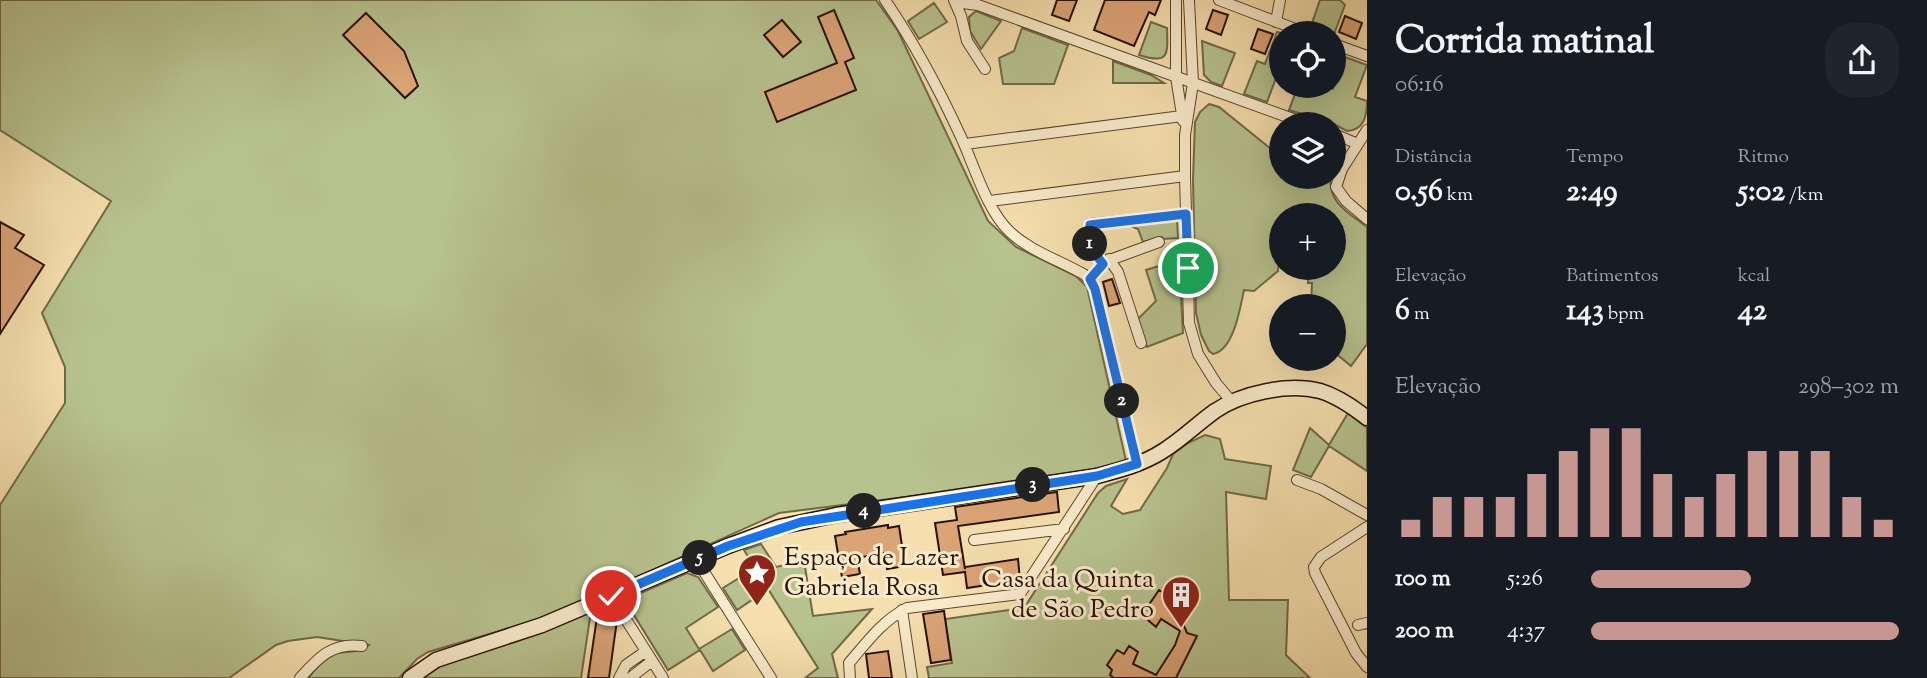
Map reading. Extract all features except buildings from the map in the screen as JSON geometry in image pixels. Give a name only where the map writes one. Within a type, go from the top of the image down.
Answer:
[{"type":"main road","points":[[410,678],[436,660],[523,632],[762,533],[801,522],[1097,476],[1137,464],[1163,451],[1232,401],[1279,390],[1318,391],[1345,402],[1367,418]]},
{"type":"street","points":[[885,0],[923,59],[990,201],[1010,232],[1090,279],[1095,289],[1137,464]]},
{"type":"street","points":[[1176,0],[1176,77],[1185,135]]},
{"type":"street","points":[[1189,0],[1193,83],[1185,135],[1189,323],[1198,354],[1216,383],[1232,401]]},
{"type":"street","points":[[1219,0],[1273,21]]},
{"type":"street","points":[[1276,21],[1280,0]]},
{"type":"street","points":[[954,1],[978,5],[1274,112]]},
{"type":"street","points":[[954,1],[962,19],[966,39],[985,69]]},
{"type":"street","points":[[1346,48],[1367,56]]},
{"type":"street","points":[[965,144],[1182,116]]},
{"type":"street","points":[[1367,130],[1336,187],[1346,201],[1367,219]]},
{"type":"street","points":[[1346,139],[1358,144]]},
{"type":"street","points":[[990,201],[1185,176]]},
{"type":"street","points":[[1141,343],[1118,272],[1090,247],[1090,225],[1186,214]]},
{"type":"street","points":[[1090,279],[1106,262],[1159,242]]},
{"type":"street","points":[[850,678],[849,663],[880,626],[902,610],[1020,594],[1097,476]]},
{"type":"street","points":[[1297,480],[1321,489],[1367,515]]},
{"type":"street","points":[[1367,528],[1321,557],[1314,567],[1356,653],[1367,667]]},
{"type":"street","points":[[974,540],[1064,529]]},
{"type":"street","points":[[696,559],[771,678]]},
{"type":"street","points":[[611,596],[663,678]]},
{"type":"street","points":[[902,610],[912,678]]},
{"type":"street","points":[[300,678],[323,654],[332,649],[362,646]]},
{"type":"street","points":[[619,678],[626,666],[646,651]]},
{"type":"street","points":[[630,678],[652,661]]},
{"type":"green space","points":[[0,0],[876,0],[898,31],[988,221],[1016,247],[1076,276],[1087,287],[1126,461],[1086,474],[779,513],[548,617],[428,652],[417,659],[399,678],[308,678],[331,656],[362,650],[369,645],[317,637],[276,645],[229,678],[0,678],[0,505],[65,403],[65,367],[42,313],[111,201],[0,130]]},
{"type":"green space","points":[[1320,0],[1340,0],[1345,5],[1339,21],[1313,21]]},
{"type":"green space","points":[[934,3],[947,22],[919,39],[908,21]]},
{"type":"green space","points":[[976,11],[1001,21],[981,49],[970,31],[969,17]]},
{"type":"green space","points":[[1151,22],[1167,28],[1166,51],[1161,58],[1139,55]]},
{"type":"green space","points":[[1022,28],[1068,45],[1054,84],[1003,84],[999,58],[1014,51]]},
{"type":"green space","points":[[1202,41],[1235,53],[1222,86],[1211,82],[1204,75]]},
{"type":"green space","points":[[1269,53],[1267,102],[1244,94],[1257,61],[1265,64]]},
{"type":"green space","points":[[1346,57],[1367,65],[1355,97],[1367,101],[1365,117],[1357,128],[1346,130],[1346,112],[1289,110],[1294,98],[1346,98]]},
{"type":"green space","points":[[1113,61],[1151,75],[1164,83],[1113,83]]},
{"type":"green space","points":[[1209,104],[1219,107],[1269,147],[1269,189],[1331,189],[1338,203],[1269,203],[1269,278],[1254,291],[1244,290],[1231,337],[1220,351],[1213,354],[1201,335],[1196,313],[1193,180],[1195,122],[1200,112]]},
{"type":"green space","points":[[1346,211],[1367,227],[1367,344],[1351,366],[1346,362],[1346,294],[1312,294],[1312,283],[1308,283],[1308,280],[1346,280]]},
{"type":"green space","points":[[1170,218],[1177,220],[1178,238],[1162,237],[1143,242],[1138,229],[1124,223]]},
{"type":"green space","points":[[1179,260],[1183,333],[1147,347],[1138,319],[1156,301],[1146,270]]},
{"type":"green space","points":[[1348,413],[1367,428],[1367,471],[1329,446],[1311,477],[1293,470],[1310,428],[1329,445]]},
{"type":"green space","points":[[1205,435],[1220,439],[1225,459],[1271,466],[1266,499],[1226,492],[1229,600],[1288,600],[1286,655],[1310,678],[929,678],[927,667],[952,663],[945,619],[1024,608],[1098,493],[1106,486],[1127,479],[1111,506],[1123,514],[1140,510],[1173,454]]},
{"type":"green space","points":[[761,544],[776,567],[804,561],[813,616],[872,609],[832,654],[838,678],[805,678],[818,668],[768,589],[737,610],[723,588],[755,568],[744,550]]},
{"type":"green space","points":[[687,573],[698,577],[718,607],[686,628],[699,649],[732,629],[745,650],[713,671],[700,650],[668,670],[629,607],[629,600],[636,595]]},
{"type":"green space","points":[[591,611],[581,678],[420,678],[446,662]]},
{"type":"place","name":"Espaço de Lazer Gabriela Rosa","points":[[757,607]]},
{"type":"place","name":"Casa da Quinta de São Pedro","points":[[1181,629]]},
{"type":"route","points":[[611,596],[779,527],[1097,476],[1137,464],[1095,289],[1090,279],[1103,264],[1090,247],[1090,225],[1186,214],[1188,268]]}]
